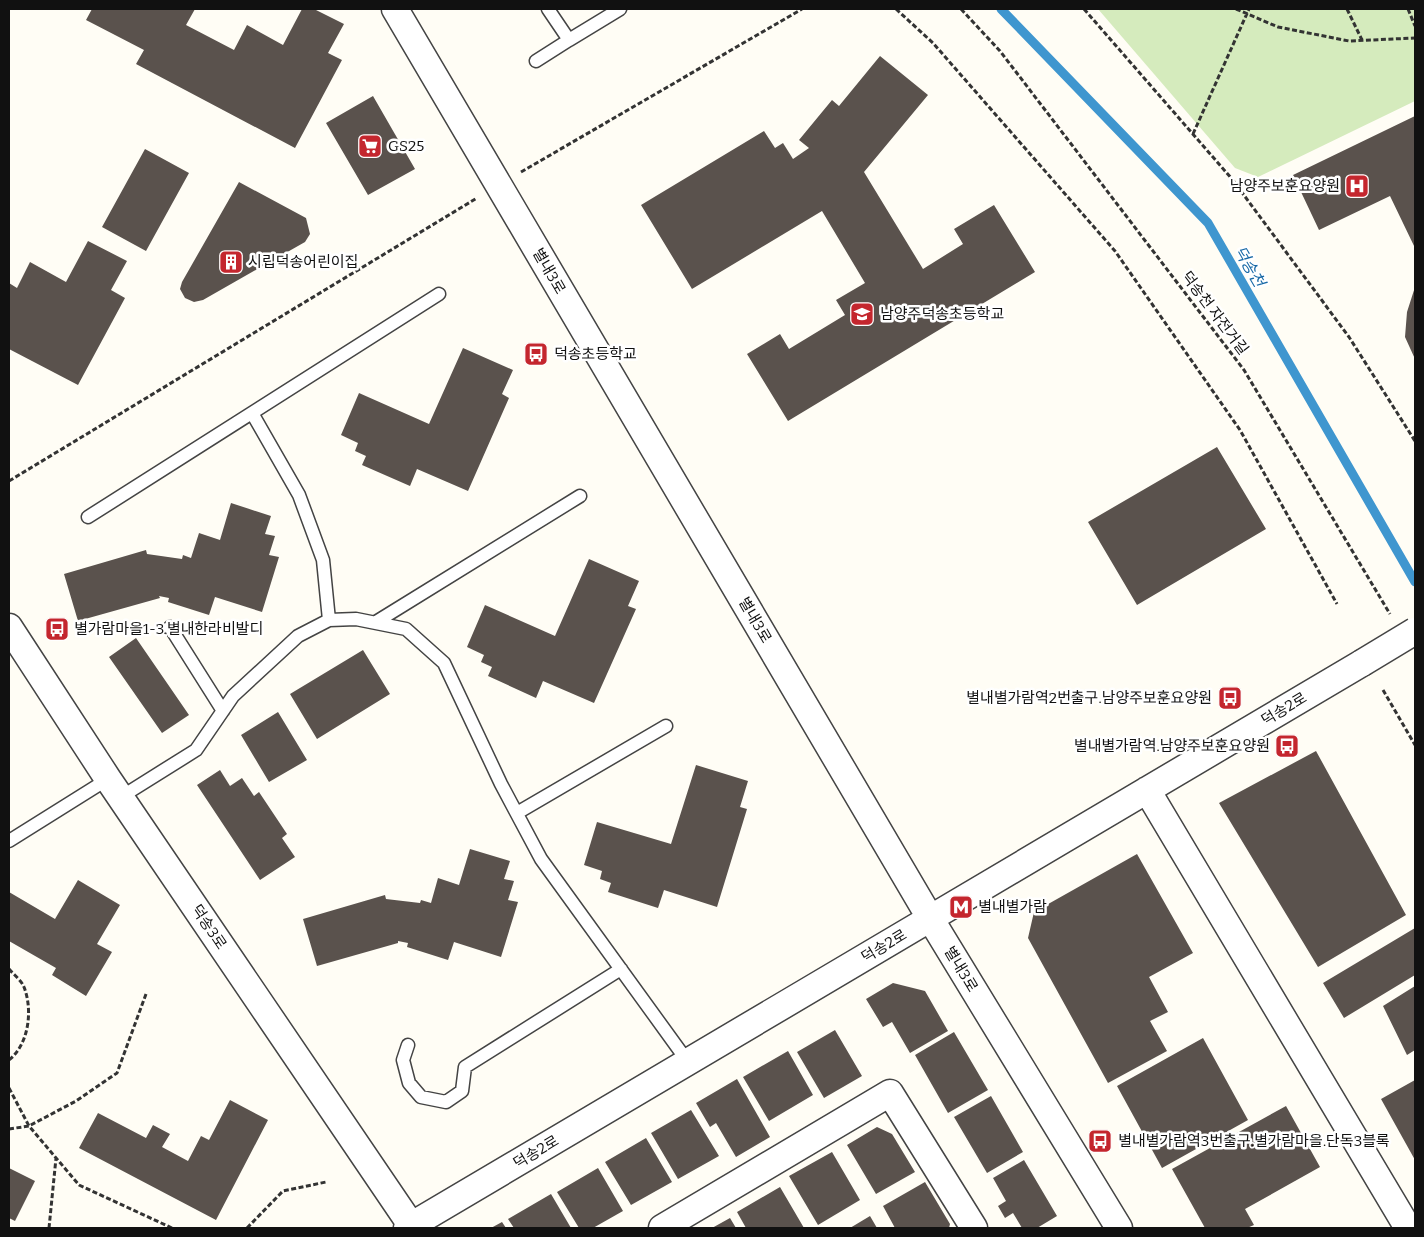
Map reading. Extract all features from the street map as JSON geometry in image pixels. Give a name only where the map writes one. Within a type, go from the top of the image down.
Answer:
[{"type":"street","name":"별내3로","points":[[395,9],[930,918],[1119,1228]]},
{"type":"street","name":"덕송2로","points":[[410,1227],[1362,663],[1405,626]]},
{"type":"street","name":"덕송3로","points":[[9,627],[114,788],[410,1227]]},
{"type":"street","points":[[1147,790],[1408,1228]]},
{"type":"street","points":[[662,1228],[890,1093],[974,1228]]},
{"type":"lane","points":[[548,9],[569,40]]},
{"type":"lane","points":[[536,61],[620,9]]},
{"type":"lane","points":[[88,517],[439,294]]},
{"type":"lane","points":[[252,413],[299,495],[323,560],[330,620]]},
{"type":"lane","points":[[376,622],[580,496]]},
{"type":"lane","points":[[9,841],[114,788],[196,750],[233,696],[298,636],[330,620],[356,619],[406,629],[444,663],[541,859],[688,1062]]},
{"type":"lane","points":[[170,627],[223,711]]},
{"type":"lane","points":[[517,813],[666,726]]},
{"type":"lane","points":[[408,1045],[403,1060],[409,1083],[421,1096],[446,1102],[462,1092],[465,1067],[622,969]]},
{"type":"path","points":[[9,481],[499,185],[802,9]]},
{"type":"path","points":[[896,9],[933,43],[1115,251],[1240,430],[1337,604]]},
{"type":"path","name":"덕송천 자전거길","points":[[961,9],[1000,51],[1244,370],[1405,626]]},
{"type":"path","points":[[1084,9],[1232,179],[1349,337],[1415,441]]},
{"type":"path","points":[[1236,9],[1278,27],[1349,41],[1415,38]]},
{"type":"path","points":[[1193,134],[1249,9]]},
{"type":"path","points":[[1347,9],[1362,40]]},
{"type":"path","points":[[1408,9],[1415,26]]},
{"type":"path","points":[[1383,690],[1415,745]]},
{"type":"path","points":[[9,969],[24,985],[28,1023],[23,1042],[9,1060]]},
{"type":"path","points":[[9,1129],[29,1126],[76,1101],[117,1073],[146,994]]},
{"type":"path","points":[[9,1088],[29,1126],[79,1185],[172,1228]]},
{"type":"path","points":[[49,1228],[56,1158]]},
{"type":"path","points":[[247,1228],[283,1191],[326,1182]]},
{"type":"green space","points":[[1098,9],[1415,9],[1415,101],[1258,177],[1235,168]]},
{"type":"building","points":[[92,9],[195,9],[186,25],[234,50],[247,25],[283,45],[302,9],[314,9],[344,24],[328,53],[342,60],[295,148],[136,64],[144,50],[86,20]]},
{"type":"building","points":[[880,56],[928,95],[864,172],[923,269],[963,244],[954,229],[994,205],[1035,272],[788,421],[747,354],[780,334],[789,349],[845,315],[836,300],[865,283],[822,211],[692,289],[641,205],[764,131],[775,148],[783,143],[793,159],[809,148],[799,140],[832,100],[839,106]]},
{"type":"building","name":"GS25","points":[[373,96],[415,169],[368,195],[326,123]]},
{"type":"building","name":"남양주보훈요양원","points":[[1415,116],[1415,248],[1390,196],[1319,230],[1293,175]]},
{"type":"building","points":[[145,149],[189,173],[146,251],[102,227]]},
{"type":"building","name":"시립덕송어린이집","points":[[239,182],[306,218],[310,234],[305,242],[203,300],[194,302],[185,298],[180,289],[182,282]]},
{"type":"building","points":[[88,241],[127,261],[111,290],[125,298],[78,385],[9,349],[9,283],[17,288],[30,262],[66,282]]},
{"type":"building","points":[[1415,287],[1415,359],[1405,337],[1407,312]]},
{"type":"building","points":[[463,348],[513,370],[502,394],[509,398],[468,491],[417,469],[410,486],[362,465],[366,456],[355,451],[358,443],[341,435],[359,393],[429,424]]},
{"type":"building","points":[[1217,447],[1266,529],[1137,605],[1088,522]]},
{"type":"building","points":[[231,503],[271,516],[265,534],[275,536],[269,555],[279,557],[262,612],[215,597],[209,615],[168,602],[169,598],[159,596],[160,598],[78,621],[64,574],[146,550],[147,554],[182,559],[183,555],[191,558],[199,533],[220,540]]},
{"type":"building","points":[[589,559],[639,581],[628,606],[636,609],[594,703],[543,681],[536,698],[488,676],[492,667],[481,662],[484,655],[467,647],[485,605],[555,636]]},
{"type":"building","points":[[136,638],[189,715],[162,733],[109,657]]},
{"type":"building","points":[[363,650],[390,694],[317,739],[290,694]]},
{"type":"building","points":[[278,712],[307,760],[269,782],[241,735]]},
{"type":"building","points":[[1316,751],[1406,915],[1318,967],[1219,803]]},
{"type":"building","points":[[696,765],[748,781],[740,807],[747,809],[717,907],[664,890],[658,908],[608,892],[611,883],[600,879],[602,871],[584,865],[597,822],[671,844]]},
{"type":"building","points":[[220,770],[230,786],[242,778],[254,796],[259,792],[287,834],[282,838],[295,857],[260,880],[197,785]]},
{"type":"building","points":[[470,849],[510,861],[504,879],[514,881],[508,900],[518,902],[501,957],[454,942],[448,960],[407,947],[408,943],[398,941],[398,943],[317,966],[303,919],[385,895],[386,899],[420,903],[421,900],[431,903],[438,878],[459,885]]},
{"type":"building","points":[[1137,854],[1193,953],[1149,977],[1168,1012],[1150,1021],[1167,1051],[1108,1083],[1028,938],[1034,912]]},
{"type":"building","points":[[78,880],[120,905],[97,944],[112,952],[86,996],[52,975],[56,968],[9,941],[9,892],[55,919]]},
{"type":"building","points":[[1415,928],[1415,975],[1344,1018],[1323,983]]},
{"type":"building","points":[[893,983],[925,991],[948,1031],[910,1053],[892,1022],[883,1027],[866,999]]},
{"type":"building","points":[[1415,986],[1415,1050],[1407,1055],[1383,1006]]},
{"type":"building","points":[[835,1030],[862,1076],[824,1098],[797,1052]]},
{"type":"building","points":[[954,1032],[988,1090],[948,1113],[915,1055]]},
{"type":"building","points":[[1203,1038],[1248,1120],[1162,1168],[1117,1086]]},
{"type":"building","points":[[788,1051],[813,1095],[769,1121],[743,1077]]},
{"type":"building","points":[[737,1079],[770,1137],[736,1157],[716,1123],[710,1127],[696,1103]]},
{"type":"building","points":[[1415,1080],[1415,1160],[1381,1099]]},
{"type":"building","points":[[991,1096],[1023,1152],[987,1173],[954,1117]]},
{"type":"building","points":[[230,1100],[268,1120],[216,1220],[79,1148],[98,1113],[146,1138],[153,1125],[170,1134],[162,1147],[188,1161],[201,1136],[209,1140]]},
{"type":"building","points":[[1286,1106],[1320,1167],[1245,1209],[1254,1225],[1247,1228],[1205,1228],[1172,1169]]},
{"type":"building","points":[[691,1110],[719,1156],[678,1179],[651,1133]]},
{"type":"building","points":[[877,1127],[892,1134],[915,1172],[876,1194],[847,1145]]},
{"type":"building","points":[[646,1138],[672,1182],[631,1205],[605,1162]]},
{"type":"building","points":[[832,1152],[860,1200],[818,1225],[789,1176]]},
{"type":"building","points":[[1024,1160],[1057,1216],[1037,1228],[1022,1228],[1013,1213],[1005,1218],[998,1206],[1006,1201],[993,1178]]},
{"type":"building","points":[[9,1168],[35,1181],[15,1221],[9,1218]]},
{"type":"building","points":[[598,1168],[623,1211],[593,1228],[579,1228],[557,1192]]},
{"type":"building","points":[[925,1182],[950,1224],[949,1228],[895,1228],[883,1206]]},
{"type":"building","points":[[780,1187],[804,1228],[746,1228],[737,1212]]},
{"type":"building","points":[[551,1194],[571,1228],[514,1228],[508,1219]]},
{"type":"building","points":[[870,1216],[877,1228],[850,1228]]},
{"type":"building","points":[[730,1218],[736,1228],[712,1228]]},
{"type":"building","points":[[502,1222],[506,1228],[491,1228]]},
{"type":"waterway","name":"덕송천","points":[[1001,9],[1208,223],[1415,582]]},
{"type":"place","name":"GS25","points":[[370,146]]},
{"type":"place","name":"남양주보훈요양원","points":[[1357,186]]},
{"type":"place","name":"시립덕송어린이집","points":[[231,262]]},
{"type":"place","name":"남양주덕송초등학교","points":[[862,314]]},
{"type":"place","name":"덕송초등학교","points":[[536,354]]},
{"type":"place","name":"별가람마을1-3.별내한라비발디","points":[[57,629]]},
{"type":"place","name":"별내별가람역2번출구.남양주보훈요양원","points":[[1230,698]]},
{"type":"place","name":"별내별가람역.남양주보훈요양원","points":[[1287,746]]},
{"type":"place","name":"별내별가람","points":[[961,907]]},
{"type":"place","name":"별내별가람역3번출구.별가람마을.단독3블록","points":[[1100,1141]]}]
